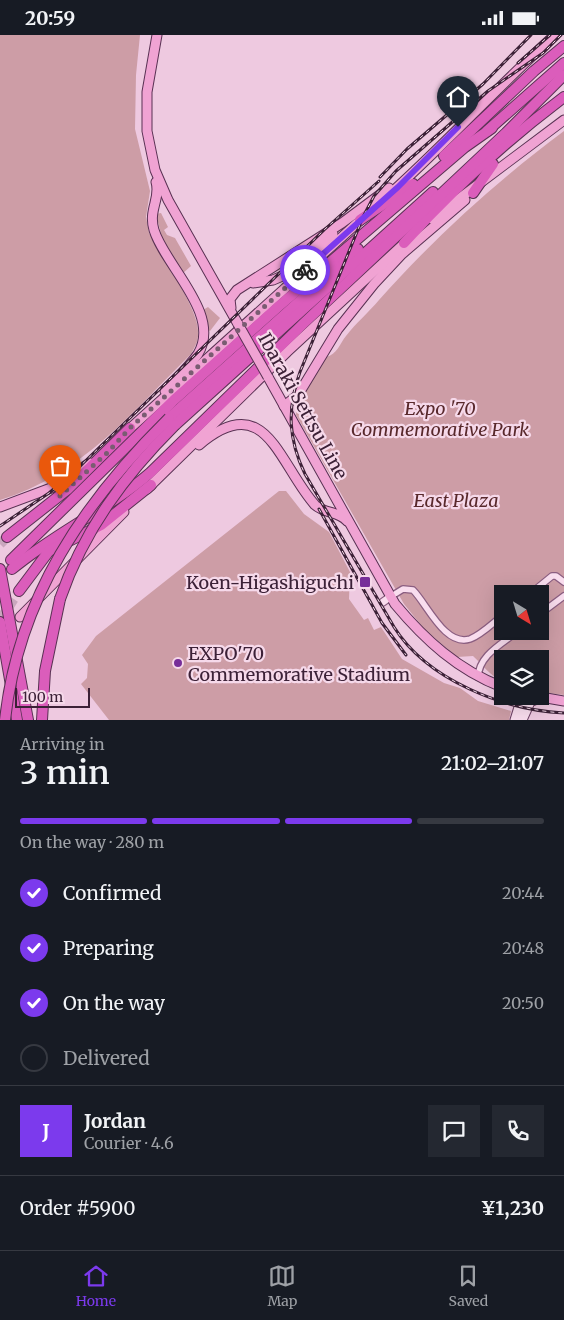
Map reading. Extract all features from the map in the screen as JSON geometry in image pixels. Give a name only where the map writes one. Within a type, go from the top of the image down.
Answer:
[{"type":"highway","points":[[360,220],[393,200],[423,175],[534,71],[564,46]]},
{"type":"highway","points":[[42,720],[45,671],[60,599],[78,553],[98,517],[140,462],[172,422],[564,63]]},
{"type":"highway","points":[[492,127],[465,147],[181,394],[12,565],[123,495],[150,473],[304,323],[506,133],[564,75]]},
{"type":"highway","points":[[5,720],[12,676],[22,640],[37,600],[55,562],[99,495],[128,459],[564,75]]},
{"type":"highway","points":[[473,193],[495,162],[564,98]]},
{"type":"highway","points":[[404,243],[444,202],[536,118],[564,98]]},
{"type":"highway","points":[[7,537],[68,489],[130,428]]},
{"type":"highway","points":[[19,591],[49,551],[101,525],[151,485]]},
{"type":"highway","points":[[0,569],[28,720]]},
{"type":"highway","points":[[0,622],[17,720]]},
{"type":"main road","name":"Ibaraki Settsu Line","points":[[157,35],[147,92],[147,131],[155,169],[168,200],[356,534],[387,599],[439,651],[478,677],[494,684]]},
{"type":"main road","points":[[0,507],[33,496],[60,483],[86,465],[142,418],[434,152],[507,78],[555,35]]},
{"type":"main road","points":[[20,617],[287,352],[404,243],[480,181],[564,120]]},
{"type":"main road","points":[[284,406],[298,395],[338,329],[374,284],[402,254],[527,148]]},
{"type":"main road","points":[[232,314],[230,299],[234,293],[353,215],[434,152]]},
{"type":"main road","points":[[142,418],[197,355],[204,334],[198,309],[154,231],[152,208],[158,190],[153,175],[155,169]]},
{"type":"main road","points":[[245,285],[273,280],[288,274],[334,233],[360,220]]},
{"type":"main road","points":[[166,471],[223,428],[236,424],[253,426],[268,437],[315,505],[323,511],[342,516],[356,534]]},
{"type":"main road","points":[[549,699],[564,701]]},
{"type":"main road","points":[[515,720],[520,705]]},
{"type":"main road","points":[[522,720],[529,705]]},
{"type":"street","points":[[542,585],[556,576],[564,582]]},
{"type":"street","points":[[387,599],[406,589],[413,590],[434,619],[450,635],[460,639],[475,637],[494,624]]},
{"type":"street","points":[[549,607],[564,596]]},
{"type":"street","points":[[478,677],[478,666],[504,640]]},
{"type":"green space","points":[[0,35],[140,35],[136,75],[135,129],[150,191],[146,217],[149,233],[186,296],[196,321],[198,334],[191,354],[104,439],[56,475],[29,489],[0,500]]},
{"type":"green space","name":"Expo '70 Commemorative Park","points":[[564,131],[564,695],[549,693],[549,650],[494,650],[494,676],[473,656],[457,657],[425,630],[404,604],[296,415],[300,399],[326,357],[336,351],[354,327],[444,232],[515,170]]},
{"type":"green space","points":[[161,213],[168,227],[164,230],[167,235],[175,238],[191,266],[182,274],[162,238],[156,214]]},
{"type":"green space","points":[[208,307],[220,318],[210,331],[207,329],[203,310]]},
{"type":"green space","points":[[279,491],[286,491],[304,514],[329,532],[350,572],[349,599],[364,620],[368,618],[374,630],[381,627],[402,659],[444,683],[460,688],[478,701],[511,711],[509,720],[109,720],[81,684],[87,678],[88,664],[82,655],[96,636]]},
{"type":"tunnel","points":[[0,544],[7,537]]},
{"type":"tunnel","points":[[0,620],[19,591]]},
{"type":"railway","points":[[380,177],[407,149],[483,84],[531,35]]},
{"type":"railway","points":[[518,63],[550,35]]},
{"type":"railway","points":[[561,35],[543,53],[488,91],[396,171],[374,196],[363,217],[300,372],[293,398],[291,423],[295,448],[305,474],[394,627],[408,646],[446,677],[469,689],[517,706],[564,713]]},
{"type":"railway","points":[[0,526],[49,493],[74,472],[324,230],[379,181]]},
{"type":"railway","points":[[319,509],[382,623],[406,655]]},
{"type":"way so far","points":[[60,496],[107,453],[130,428],[305,270]]},
{"type":"place","name":"Koen-Higashiguchi","points":[[365,582]]},
{"type":"place","name":"EXPO'70 Commemorative Stadium","points":[[178,663]]},
{"type":"route","points":[[305,270],[398,187],[458,127]]},
{"type":"park label","name":"East Plaza","points":[[456,500]]}]
